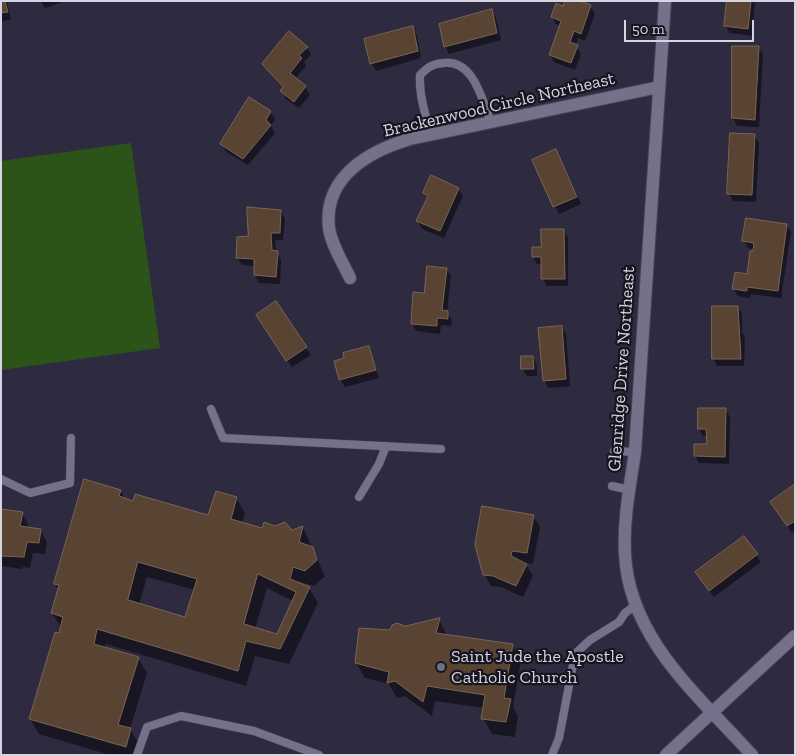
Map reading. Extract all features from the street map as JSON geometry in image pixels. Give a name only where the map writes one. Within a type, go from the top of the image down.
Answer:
[{"type":"street","name":"Glenridge Drive Northeast","points":[[665,1],[635,452],[624,525],[625,556],[636,605],[651,638],[673,670],[752,755]]},
{"type":"street","name":"Brackenwood Circle Northeast","points":[[350,278],[329,228],[330,212],[335,192],[344,176],[369,155],[384,147],[432,135],[659,87]]},
{"type":"street","points":[[666,755],[795,636]]},
{"type":"lane","points":[[432,135],[424,113],[420,89],[420,75],[430,65],[447,63],[461,66],[472,76],[491,122]]},
{"type":"lane","points":[[211,409],[223,438],[441,449]]},
{"type":"lane","points":[[1,479],[30,493],[70,483],[71,438]]},
{"type":"lane","points":[[360,497],[379,464],[386,446]]},
{"type":"lane","points":[[614,451],[635,452]]},
{"type":"lane","points":[[612,486],[630,490]]},
{"type":"lane","points":[[552,755],[559,738],[575,654],[590,640],[619,622],[625,613],[636,605]]},
{"type":"lane","points":[[137,755],[147,727],[181,716],[254,731],[320,755]]},
{"type":"green space","points":[[131,143],[160,348],[1,370],[1,161]]},
{"type":"building","points":[[1,1],[5,1],[8,12],[1,13]]},
{"type":"building","points":[[565,1],[580,1],[591,5],[581,34],[574,31],[570,42],[578,45],[571,63],[549,55],[561,21],[551,17],[556,3],[563,6]]},
{"type":"building","points":[[727,1],[751,1],[748,29],[724,26]]},
{"type":"building","points":[[492,9],[497,33],[444,47],[439,24]]},
{"type":"building","points":[[413,26],[418,51],[370,64],[364,39]]},
{"type":"building","points":[[289,31],[308,47],[299,55],[302,58],[290,73],[306,86],[294,102],[280,91],[283,87],[262,64]]},
{"type":"building","points":[[732,46],[759,46],[755,120],[732,118]]},
{"type":"building","points":[[249,97],[271,111],[266,120],[271,125],[243,159],[220,144]]},
{"type":"building","points":[[730,133],[755,134],[752,195],[727,194]]},
{"type":"building","points":[[556,149],[577,197],[553,207],[532,160]]},
{"type":"building","points":[[431,175],[459,188],[440,231],[416,221],[428,196],[423,193]]},
{"type":"building","points":[[247,207],[281,210],[280,233],[271,233],[272,250],[278,251],[276,277],[254,275],[254,259],[236,258],[237,237],[248,236]]},
{"type":"building","points":[[746,218],[787,224],[778,291],[747,287],[747,291],[732,289],[735,272],[747,274],[750,251],[753,251],[754,243],[742,241]]},
{"type":"building","points":[[541,229],[564,229],[565,279],[541,279],[541,257],[532,257],[532,247],[541,247]]},
{"type":"building","points":[[427,266],[447,268],[442,310],[448,311],[448,319],[437,318],[437,326],[411,324],[413,292],[424,293]]},
{"type":"building","points":[[276,301],[307,347],[286,361],[256,315]]},
{"type":"building","points":[[712,306],[738,306],[741,359],[712,359]]},
{"type":"building","points":[[562,326],[566,379],[543,381],[538,328]]},
{"type":"building","points":[[369,346],[376,370],[339,380],[334,361],[344,358],[343,353]]},
{"type":"building","points":[[521,356],[533,356],[534,369],[521,369]]},
{"type":"building","points":[[698,408],[726,408],[725,457],[694,456],[694,444],[707,444],[706,429],[698,429]]},
{"type":"building","points":[[84,479],[121,490],[119,496],[133,501],[135,494],[208,515],[216,491],[237,497],[231,519],[262,528],[264,522],[275,526],[285,522],[292,530],[303,526],[299,542],[313,547],[317,560],[305,571],[293,567],[290,579],[310,587],[280,649],[246,641],[238,671],[97,629],[94,644],[139,657],[118,725],[131,728],[126,747],[29,719],[55,632],[59,633],[63,617],[51,613],[59,585],[54,584]],"holes":[[[138,562],[197,579],[185,617],[128,600]],[[258,574],[296,592],[277,634],[244,624]]]},
{"type":"building","points":[[795,484],[795,521],[787,526],[770,502]]},
{"type":"building","points":[[482,506],[534,515],[527,553],[512,551],[511,556],[527,564],[516,586],[493,576],[483,575],[475,545]]},
{"type":"building","points":[[1,509],[23,512],[20,526],[41,529],[39,543],[27,542],[24,557],[1,556]]},
{"type":"building","points":[[744,536],[758,554],[709,591],[695,572]]},
{"type":"building","name":"Saint Jude the Apostle Catholic Church","points":[[440,618],[436,633],[513,644],[504,698],[511,699],[506,722],[481,719],[485,695],[427,686],[423,702],[395,681],[387,683],[389,672],[355,663],[359,628],[390,630],[392,625],[397,623],[405,626]]},
{"type":"place","name":"Saint Jude the Apostle Catholic Church","points":[[441,667]]}]
